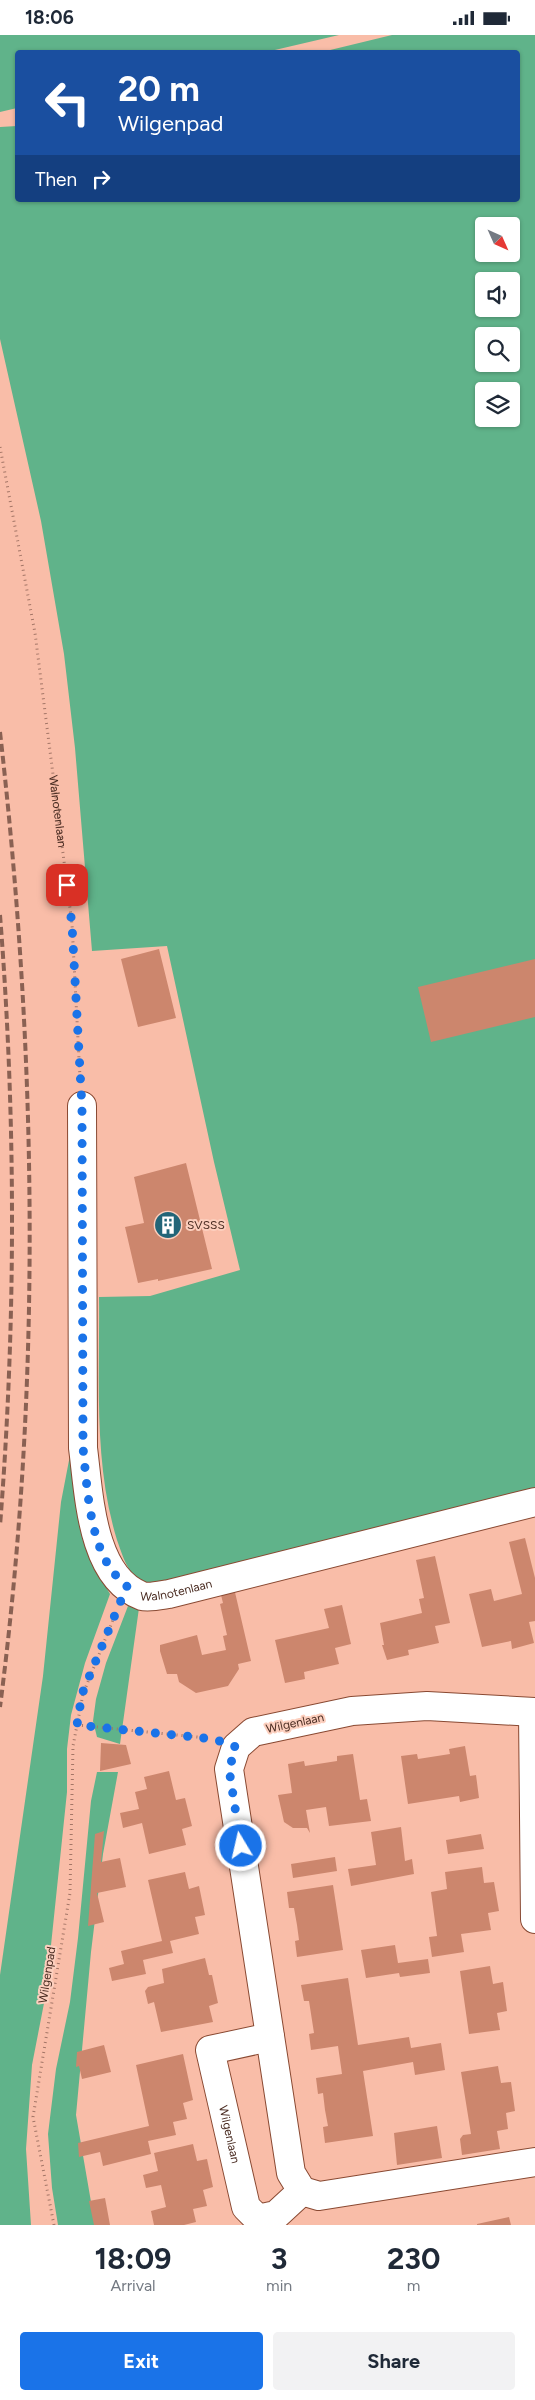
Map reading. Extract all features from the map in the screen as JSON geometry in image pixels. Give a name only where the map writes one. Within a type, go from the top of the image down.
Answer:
[{"type":"street","name":"Walnotenlaan","points":[[82,1107],[83,1448],[89,1497],[99,1545],[110,1569],[127,1586],[144,1597],[169,1594],[535,1502]]},
{"type":"street","name":"Wilgenlaan","points":[[236,1747],[253,1732],[352,1711],[427,1706],[534,1712],[535,1919]]},
{"type":"street","points":[[236,1747],[229,1769],[291,2173],[302,2191],[320,2196],[535,2162]]},
{"type":"street","name":"Wilgenlaan","points":[[270,2037],[210,2050],[246,2207],[258,2219],[276,2215],[302,2191]]},
{"type":"path","name":"Walnotenlaan","points":[[0,447],[35,633],[68,895],[82,1107]]},
{"type":"path","name":"Wilgenpad","points":[[54,2225],[33,2117],[70,1893],[73,1746],[82,1694],[127,1586]]},
{"type":"path","points":[[77,1725],[214,1739],[236,1747]]},
{"type":"green space","points":[[0,35],[339,35],[275,50],[15,50],[15,108],[0,112]]},
{"type":"green space","points":[[392,35],[535,35],[535,1490],[426,1515],[168,1580],[141,1581],[133,1575],[128,1567],[117,1540],[104,1481],[99,1420],[99,1297],[150,1296],[240,1270],[214,1162],[167,946],[92,951],[75,748],[64,654],[41,521],[0,339],[0,127],[15,126],[15,202],[520,202],[520,50],[330,50]]},
{"type":"green space","points":[[71,1450],[83,1524],[93,1559],[110,1594],[85,1663],[71,1715],[67,1749],[67,1792],[46,1993],[32,2065],[26,2149],[31,2225],[0,2225],[0,1975],[43,1676],[61,1502]]},
{"type":"green space","points":[[128,1606],[139,1608],[120,1744],[97,1737],[93,1721],[96,1699],[106,1663]]},
{"type":"green space","points":[[97,1772],[118,1772],[103,1854],[91,1952],[76,2115],[95,2225],[58,2225],[52,2188],[48,2134],[56,2069],[70,2002],[91,1801]]},
{"type":"building","points":[[159,949],[176,1018],[138,1027],[121,959]]},
{"type":"building","points":[[535,959],[535,1017],[431,1042],[418,987]]},
{"type":"building","name":"SVSSS","points":[[186,1163],[212,1269],[158,1281],[158,1279],[138,1283],[125,1227],[144,1223],[134,1177]]},
{"type":"building","points":[[525,1538],[535,1578],[535,1621],[529,1622],[534,1643],[512,1649],[511,1641],[482,1647],[469,1594],[491,1589],[494,1601],[522,1594],[509,1542]]},
{"type":"building","points":[[435,1556],[450,1623],[435,1626],[439,1643],[408,1650],[409,1655],[387,1660],[382,1645],[384,1645],[380,1623],[422,1613],[419,1599],[424,1598],[416,1560]]},
{"type":"building","points":[[234,1588],[251,1661],[238,1664],[239,1669],[228,1686],[196,1693],[179,1682],[177,1674],[167,1674],[160,1645],[197,1635],[202,1655],[226,1650],[223,1636],[227,1635],[220,1604],[223,1603],[220,1591]]},
{"type":"building","points":[[342,1605],[351,1644],[335,1648],[339,1664],[304,1672],[305,1679],[285,1683],[275,1640],[329,1628],[324,1609]]},
{"type":"building","points":[[101,1743],[126,1745],[131,1764],[100,1771]]},
{"type":"building","points":[[465,1746],[470,1776],[476,1775],[479,1798],[460,1802],[459,1796],[408,1804],[401,1756],[417,1754],[418,1759],[450,1754],[449,1749]]},
{"type":"building","points":[[353,1754],[360,1800],[367,1799],[371,1821],[329,1826],[326,1807],[306,1810],[310,1833],[307,1828],[293,1828],[284,1822],[278,1795],[292,1793],[288,1764],[304,1761],[305,1766],[337,1761],[337,1756]]},
{"type":"building","points":[[169,1771],[176,1800],[185,1798],[192,1826],[182,1829],[186,1845],[149,1854],[142,1823],[123,1828],[120,1813],[139,1809],[135,1792],[147,1789],[144,1777]]},
{"type":"building","points":[[401,1827],[405,1861],[412,1859],[414,1874],[351,1886],[348,1869],[376,1865],[371,1832]]},
{"type":"building","points":[[104,1831],[101,1862],[120,1858],[126,1887],[97,1893],[104,1922],[88,1926],[95,1834]]},
{"type":"building","points":[[481,1834],[484,1849],[448,1854],[446,1840]]},
{"type":"building","points":[[335,1857],[337,1871],[293,1878],[291,1864]]},
{"type":"building","points":[[482,1867],[484,1883],[494,1882],[499,1911],[488,1913],[491,1930],[461,1934],[464,1952],[432,1957],[429,1937],[437,1936],[431,1892],[447,1889],[445,1872]]},
{"type":"building","points":[[185,1872],[189,1889],[199,1886],[205,1915],[195,1917],[199,1934],[170,1941],[173,1953],[143,1960],[146,1974],[112,1981],[109,1968],[124,1964],[121,1951],[162,1941],[148,1880]]},
{"type":"building","points":[[333,1885],[343,1950],[297,1957],[295,1941],[299,1940],[297,1925],[294,1908],[289,1908],[287,1892]]},
{"type":"building","points":[[395,1945],[398,1963],[428,1959],[430,1973],[400,1977],[399,1973],[366,1978],[361,1950]]},
{"type":"building","points":[[205,1958],[209,1975],[212,1975],[218,2003],[209,2006],[213,2022],[161,2032],[154,2002],[148,2004],[145,1991],[148,1987],[164,1983],[162,1969]]},
{"type":"building","points":[[490,1966],[493,1984],[503,1982],[507,2011],[497,2013],[500,2030],[469,2034],[460,1971]]},
{"type":"building","points":[[348,1978],[358,2045],[409,2037],[411,2048],[441,2043],[445,2070],[415,2075],[413,2062],[363,2071],[373,2136],[325,2143],[323,2127],[328,2126],[323,2093],[318,2094],[316,2078],[342,2074],[338,2046],[311,2050],[309,2034],[314,2033],[309,2001],[304,2001],[301,1985]]},
{"type":"building","points":[[104,2045],[111,2072],[82,2079],[79,2066],[76,2067],[77,2052]]},
{"type":"building","points":[[183,2054],[193,2100],[183,2103],[187,2119],[173,2122],[176,2135],[148,2141],[151,2154],[103,2166],[100,2152],[79,2157],[78,2143],[149,2126],[136,2065]]},
{"type":"building","points":[[498,2066],[501,2083],[511,2082],[515,2111],[506,2113],[508,2129],[497,2131],[500,2149],[462,2155],[460,2139],[463,2135],[471,2134],[461,2072]]},
{"type":"building","points":[[437,2126],[442,2158],[397,2165],[394,2133]]},
{"type":"building","points":[[193,2144],[197,2161],[207,2159],[213,2187],[203,2190],[207,2206],[193,2209],[196,2222],[184,2225],[154,2225],[151,2211],[166,2207],[161,2185],[146,2188],[143,2175],[158,2171],[154,2153]]},
{"type":"building","points":[[105,2198],[110,2225],[94,2225],[89,2201]]},
{"type":"building","points":[[509,2217],[511,2225],[477,2225],[477,2224]]},
{"type":"railway","points":[[0,732],[22,975],[30,1219],[28,1342],[23,1464],[14,1585],[0,1707]]},
{"type":"railway","points":[[0,915],[9,1068],[12,1221],[9,1373],[0,1526]]},
{"type":"place","name":"SVSSS","points":[[168,1225]]},
{"type":"route","points":[[67,885],[72,925],[82,1107],[83,1448],[89,1497],[99,1545],[110,1569],[127,1586],[82,1694],[77,1725],[214,1739],[236,1747],[229,1769],[241,1846]]}]
